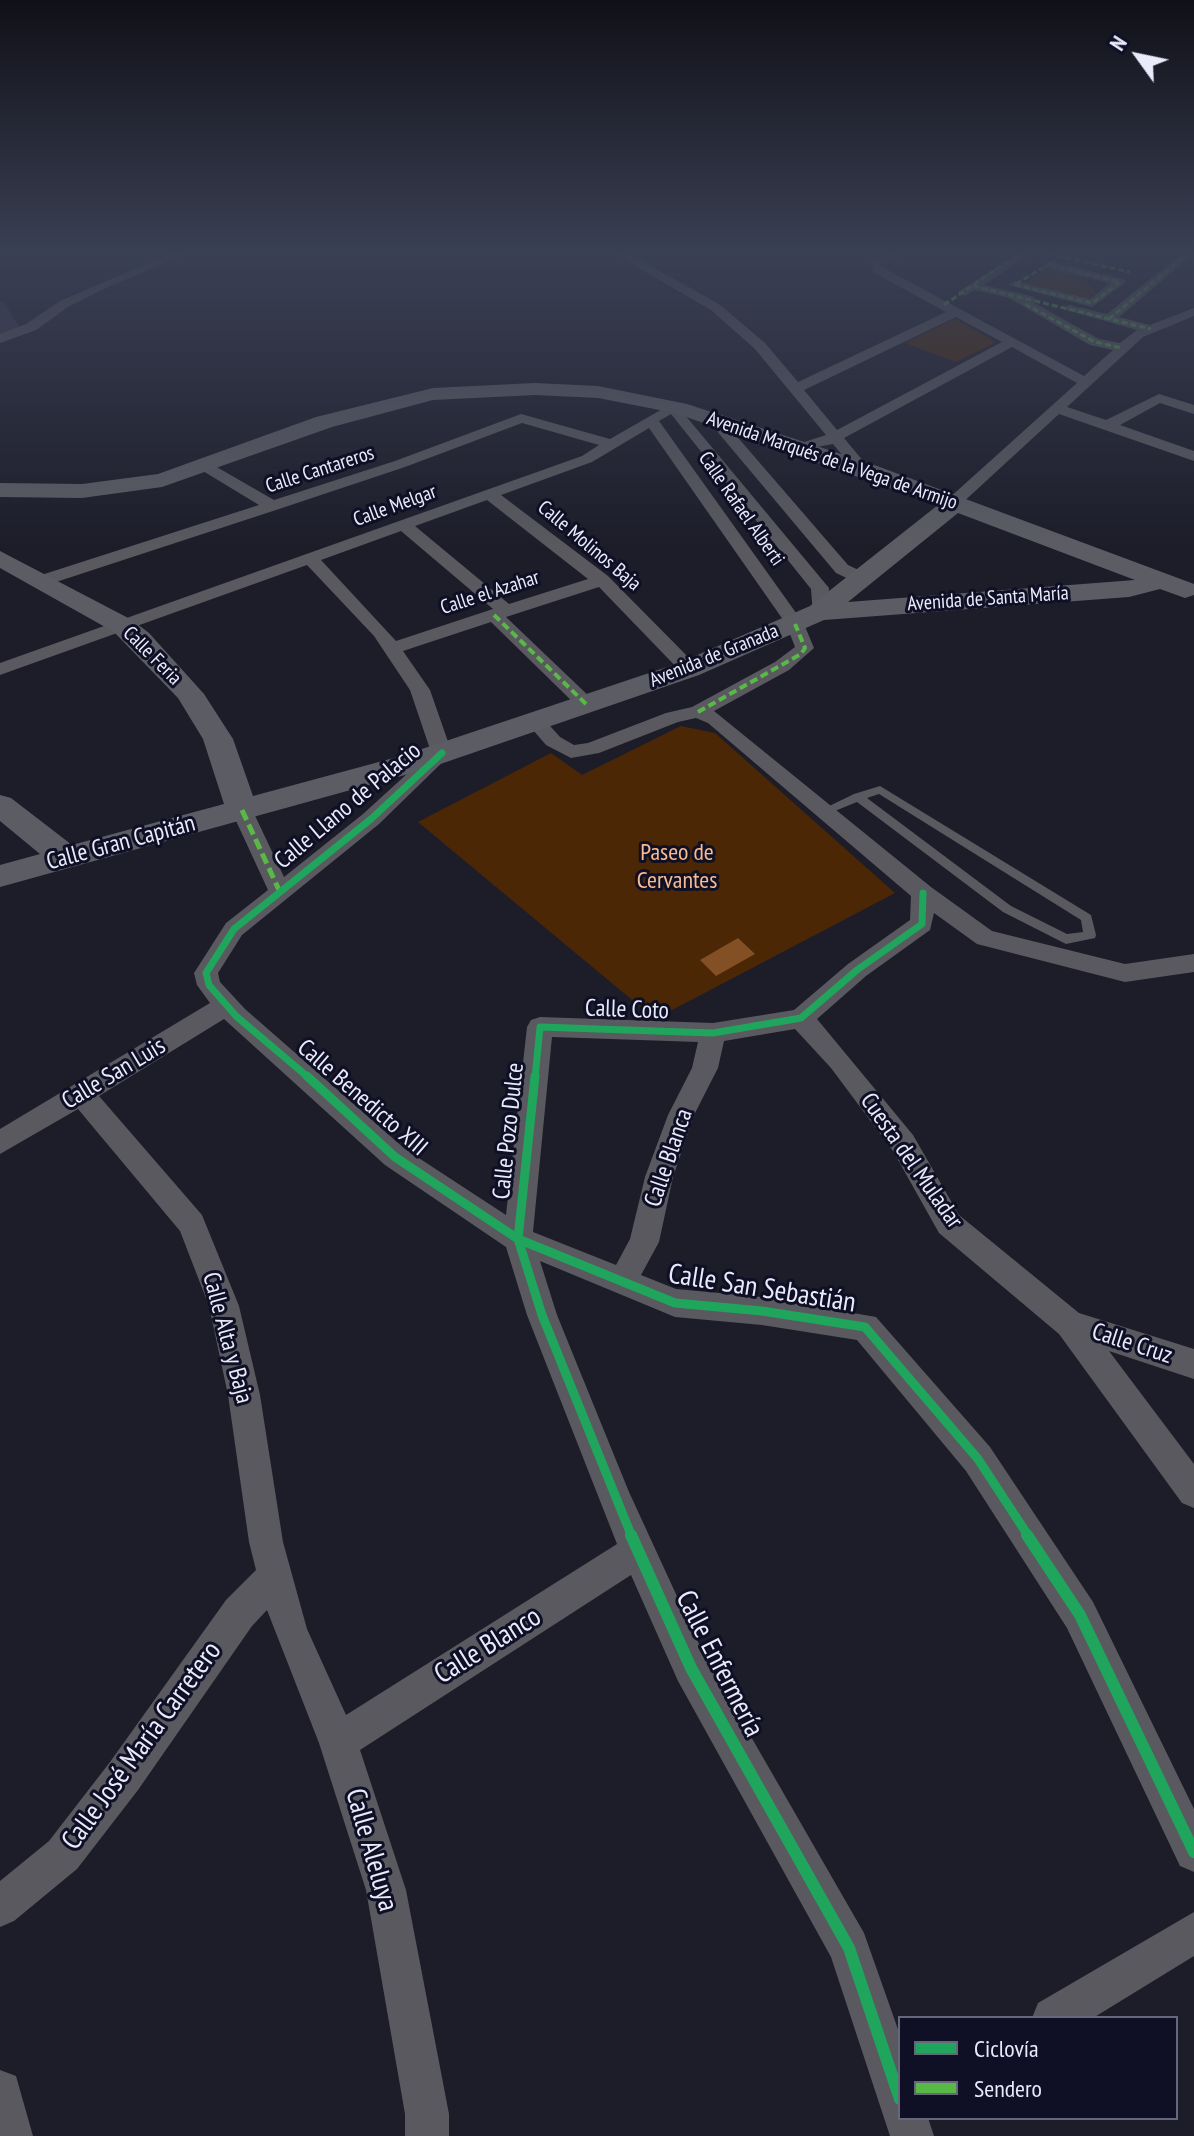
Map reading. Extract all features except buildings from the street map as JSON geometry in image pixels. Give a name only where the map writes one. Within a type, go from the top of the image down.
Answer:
[{"type":"street","points":[[765,352],[861,468]]},
{"type":"street","points":[[797,388],[867,352]]},
{"type":"street","points":[[800,448],[821,444],[833,434],[993,352]]},
{"type":"street","points":[[1030,352],[1084,381]]},
{"type":"street","points":[[955,503],[1054,407],[1118,352]]},
{"type":"street","name":"Avenida Marqués de la Vega de Armijo","points":[[0,490],[82,491],[162,480],[324,422],[433,394],[535,389],[598,392],[676,408],[861,468],[1158,583],[1191,591]]},
{"type":"street","points":[[1109,425],[1159,398],[1194,410]]},
{"type":"street","points":[[1054,407],[1194,456]]},
{"type":"street","points":[[536,722],[553,741],[571,752],[592,749],[673,717],[698,712],[801,654],[805,648],[803,640],[807,618],[820,588],[678,415],[676,408]]},
{"type":"street","name":"Calle Melgar","points":[[0,669],[312,560],[587,459],[676,408]]},
{"type":"street","name":"Calle Cantareros","points":[[41,581],[400,464],[521,418],[611,444]]},
{"type":"street","name":"Calle Rafael Alberti","points":[[651,420],[807,618]]},
{"type":"street","points":[[716,421],[842,569],[861,578]]},
{"type":"street","points":[[203,465],[273,506]]},
{"type":"street","name":"Calle Molinos Baja","points":[[491,495],[602,580],[689,669]]},
{"type":"street","name":"Avenida de Granada","points":[[442,753],[689,669],[807,618],[955,503]]},
{"type":"street","points":[[405,526],[500,613],[586,704]]},
{"type":"street","name":"Calle Feria","points":[[0,558],[123,626],[190,694],[218,739],[242,810]]},
{"type":"street","points":[[312,560],[392,648],[420,690],[442,753]]},
{"type":"street","name":"Calle el Azahar","points":[[392,648],[602,580]]},
{"type":"street","name":"Avenida de Santa María","points":[[807,618],[1129,589],[1158,583]]},
{"type":"street","points":[[698,712],[715,719],[923,893],[985,938],[1125,973],[1194,963]]},
{"type":"street","name":"Calle Llano de Palacio","points":[[242,810],[442,753]]},
{"type":"street","name":"Calle Llano de Palacio","points":[[228,1004],[209,985],[206,973],[234,929],[371,819],[442,753]]},
{"type":"street","points":[[0,805],[67,858]]},
{"type":"street","points":[[242,810],[279,890]]},
{"type":"street","name":"Calle Gran Capitán","points":[[0,876],[242,810]]},
{"type":"street","points":[[713,1033],[801,1018],[857,970],[922,924],[923,893]]},
{"type":"street","name":"Calle San Luis","points":[[0,1143],[228,1004]]},
{"type":"street","name":"Calle Benedicto XIII","points":[[228,1004],[236,1016],[395,1157],[518,1239]]},
{"type":"street","name":"Cuesta del Muladar","points":[[801,1018],[840,1061],[903,1143],[949,1224],[1070,1324]]},
{"type":"street","name":"Calle Pozo Dulce","points":[[518,1239],[540,1027]]},
{"type":"street","name":"Calle Coto","points":[[540,1027],[713,1033]]},
{"type":"street","name":"Calle Blanca","points":[[622,1282],[644,1242],[659,1177],[681,1115],[705,1068],[713,1033]]},
{"type":"street","name":"Calle Alta y Baja","points":[[81,1094],[192,1224],[224,1306],[244,1395],[266,1542],[275,1576]]},
{"type":"street","name":"Calle San Sebastián","points":[[518,1239],[675,1303],[762,1311],[865,1327],[978,1459],[1080,1615],[1194,1852]]},
{"type":"street","name":"Calle Enfermería","points":[[518,1239],[542,1315],[638,1551],[691,1668],[849,1948],[898,2093]]},
{"type":"street","points":[[1070,1324],[1194,1491]]},
{"type":"street","name":"Calle Cruz","points":[[1070,1324],[1194,1364]]},
{"type":"street","name":"Calle Blanco","points":[[338,1742],[638,1551]]},
{"type":"street","name":"Calle Aleluya","points":[[275,1576],[290,1631],[338,1742],[386,1890],[427,2114],[427,2136]]},
{"type":"street","name":"Calle José María Carretero","points":[[0,1907],[63,1855],[124,1776],[239,1613],[275,1576]]},
{"type":"street","points":[[1056,2016],[1194,1933]]},
{"type":"street","points":[[0,2092],[11,2136]]},
{"type":"lane","points":[[825,811],[858,797],[880,790],[941,830],[959,836],[1087,918],[1090,935],[1066,939],[1007,909],[858,797]]},
{"type":"green space","points":[[928,352],[977,352],[956,362]]},
{"type":"green space","name":"Paseo de Cervantes","points":[[681,726],[715,733],[895,893],[655,1019],[418,822],[551,753],[582,775]]},
{"type":"shaded area","points":[[738,938],[755,954],[716,976],[700,960]]},
{"type":"marked path","points":[[494,615],[586,704]]},
{"type":"marked path","points":[[698,712],[801,654],[805,648],[795,624]]},
{"type":"marked path","points":[[242,810],[279,890]]},
{"type":"cycle path","points":[[442,753],[371,819],[234,929],[206,973],[209,985],[236,1016],[395,1157],[518,1239],[675,1303],[762,1311],[865,1327],[978,1459],[1080,1615],[1194,1852]]},
{"type":"cycle path","points":[[898,2093],[849,1948],[691,1668],[616,1502],[542,1315],[518,1239],[540,1027],[713,1033],[801,1018],[857,970],[922,924],[923,893]]}]
